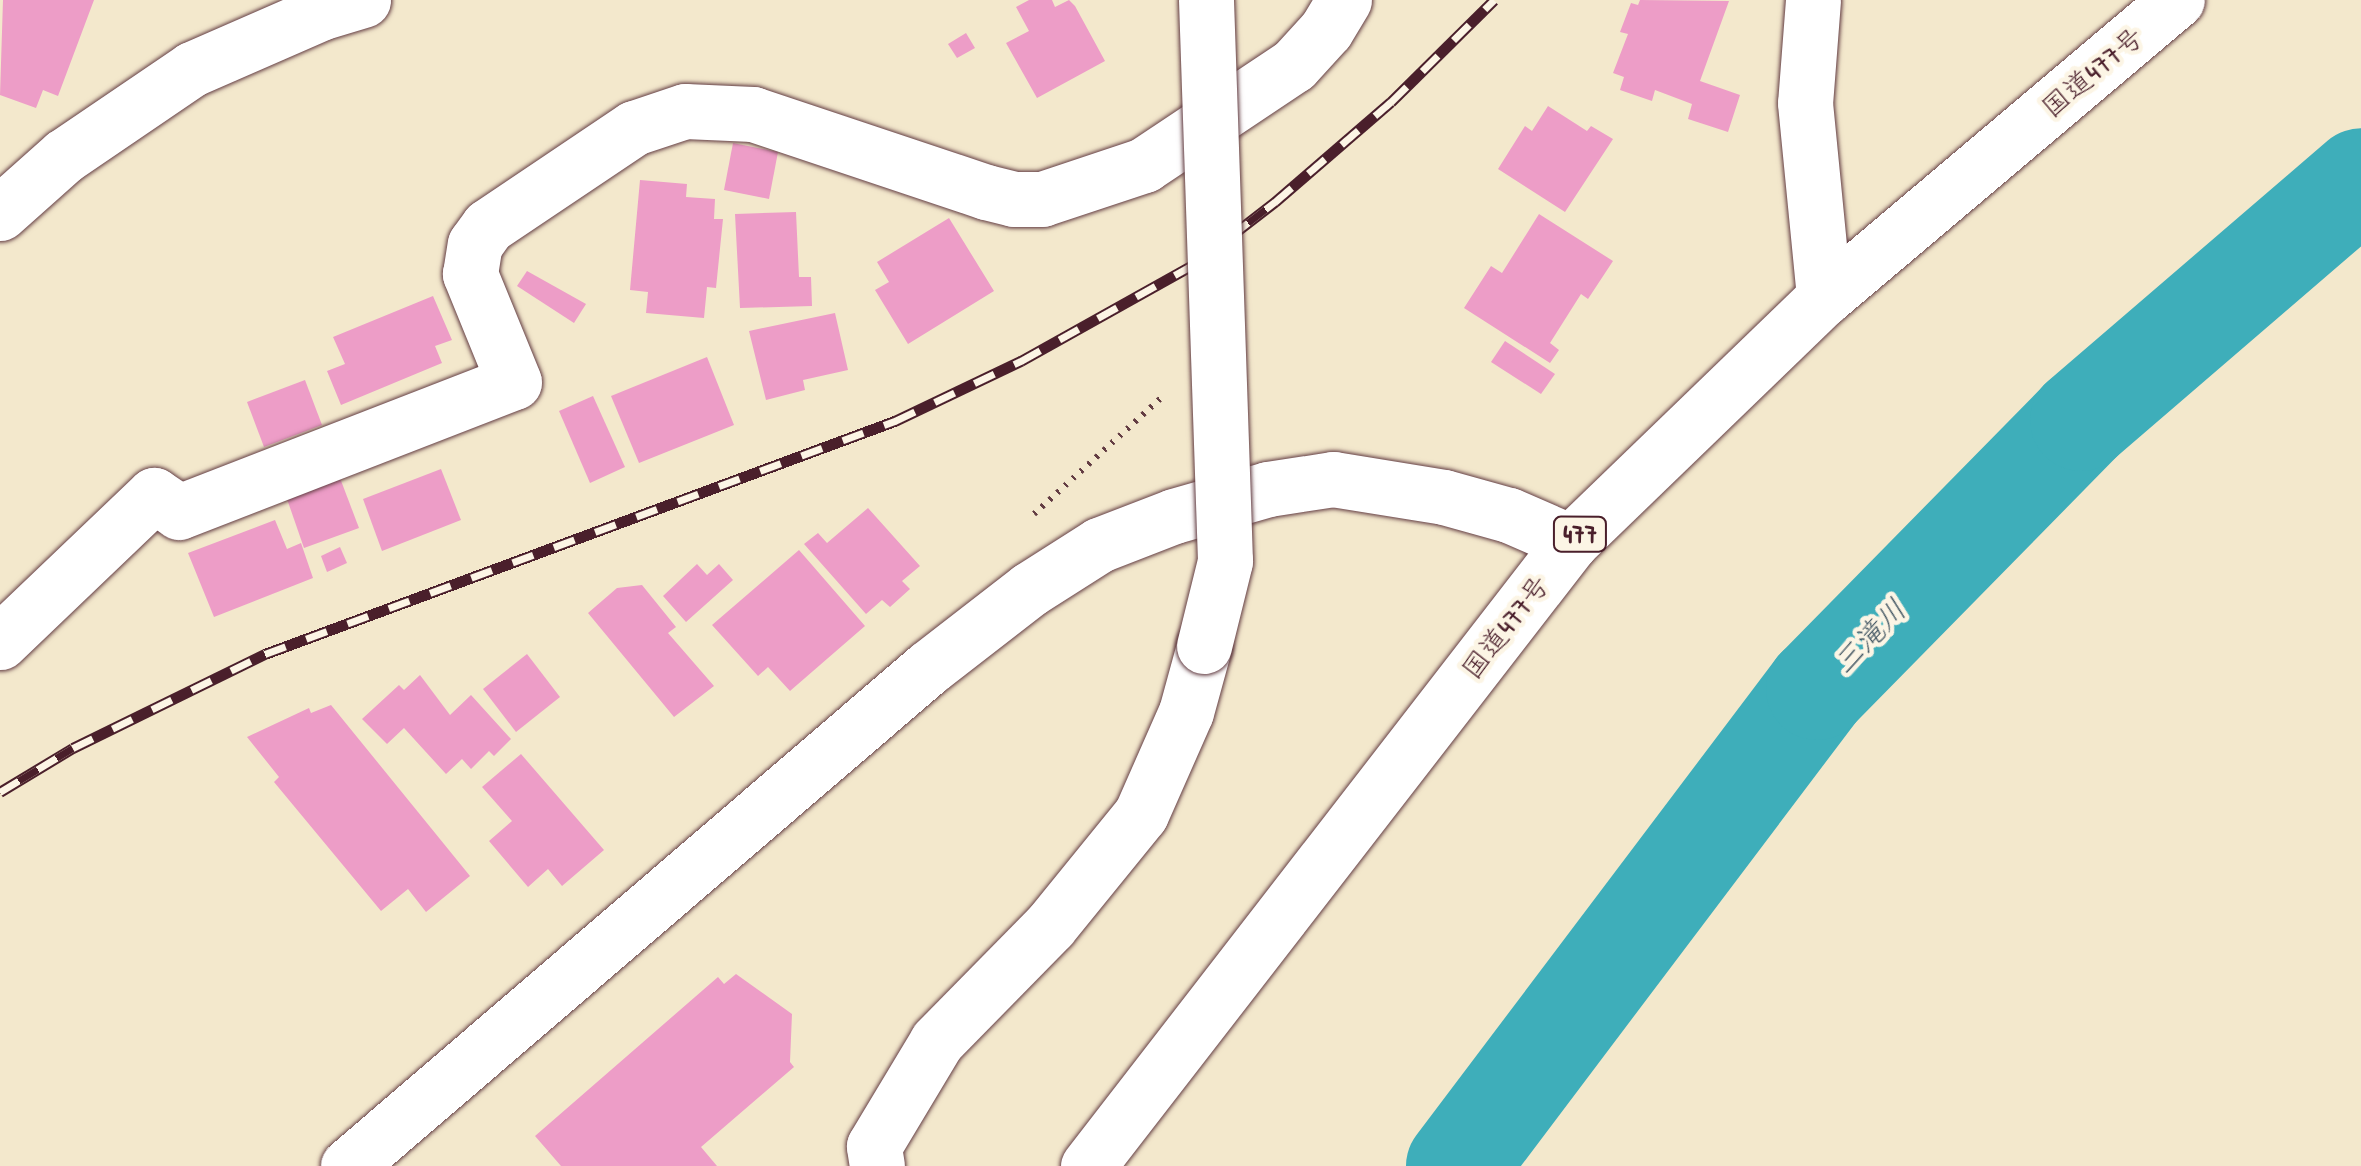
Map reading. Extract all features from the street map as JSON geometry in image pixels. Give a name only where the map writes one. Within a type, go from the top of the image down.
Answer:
[{"type":"main road","points":[[0,213],[64,156],[192,69],[320,13],[364,0]]},
{"type":"main road","points":[[877,1166],[874,1146],[937,1041],[1050,926],[1140,814],[1186,712],[1224,561],[1206,0]]},
{"type":"main road","points":[[0,642],[154,495],[179,512],[514,382],[470,274],[475,244],[488,226],[634,128],[685,111],[753,114],[986,192],[1042,199],[1144,164],[1294,66],[1326,30],[1344,0]]},
{"type":"main road","points":[[1812,0],[1805,102],[1824,298]]},
{"type":"main road","name":"国道477号","points":[[1088,1166],[1572,542],[1824,298],[2177,0]]},
{"type":"main road","points":[[348,1166],[928,668],[1030,589],[1099,545],[1174,516],[1249,495],[1333,479],[1444,497],[1509,515],[1572,542]]},
{"type":"path","points":[[1021,527],[1217,346]]},
{"type":"building","points":[[3,0],[94,0],[58,96],[43,90],[36,108],[0,95]]},
{"type":"building","points":[[1029,0],[1052,0],[1055,7],[1069,0],[1105,61],[1037,98],[1006,43],[1029,31],[1016,7]]},
{"type":"building","points":[[1640,0],[1729,1],[1700,81],[1740,95],[1728,132],[1688,119],[1692,104],[1655,90],[1652,101],[1620,90],[1624,77],[1613,73],[1628,34],[1620,32],[1631,3],[1638,5]]},
{"type":"building","points":[[966,33],[975,48],[957,58],[948,44]]},
{"type":"building","points":[[1548,106],[1587,131],[1591,126],[1613,139],[1565,212],[1498,169],[1525,126],[1532,131]]},
{"type":"building","points":[[733,143],[778,152],[769,199],[724,190]]},
{"type":"building","points":[[640,180],[687,184],[686,197],[715,199],[714,219],[723,219],[716,288],[707,287],[704,318],[646,313],[648,292],[630,290]]},
{"type":"building","points":[[796,212],[799,277],[811,277],[812,306],[740,308],[735,214]]},
{"type":"building","points":[[1539,214],[1613,261],[1588,299],[1581,294],[1550,343],[1559,350],[1550,363],[1464,308],[1491,266],[1502,273]]},
{"type":"building","points":[[949,218],[994,291],[908,344],[875,290],[889,282],[877,262]]},
{"type":"building","points":[[527,271],[586,304],[574,323],[517,286]]},
{"type":"building","points":[[433,296],[452,340],[435,346],[442,363],[341,405],[327,371],[345,364],[333,337]]},
{"type":"building","points":[[835,313],[848,370],[803,380],[805,390],[766,400],[749,331]]},
{"type":"building","points":[[1505,341],[1555,374],[1541,394],[1491,362]]},
{"type":"building","points":[[707,357],[734,425],[639,463],[611,396]]},
{"type":"building","points":[[305,380],[322,425],[264,447],[247,402]]},
{"type":"building","points":[[593,396],[625,467],[590,483],[559,411]]},
{"type":"building","points":[[441,469],[461,520],[382,551],[363,499]]},
{"type":"building","points":[[340,478],[359,528],[304,548],[287,499]]},
{"type":"building","points":[[868,508],[920,566],[902,581],[910,589],[890,607],[882,600],[866,614],[804,544],[818,533],[827,543]]},
{"type":"building","points":[[275,520],[287,549],[301,543],[313,578],[214,617],[188,553]]},
{"type":"building","points":[[340,547],[347,563],[327,572],[321,556]]},
{"type":"building","points":[[799,550],[865,626],[790,691],[768,667],[758,676],[712,625]]},
{"type":"building","points":[[697,564],[707,575],[719,564],[733,580],[686,622],[663,596]]},
{"type":"building","points":[[642,585],[676,627],[668,633],[714,686],[674,717],[588,613],[617,588]]},
{"type":"building","points":[[527,654],[560,697],[516,732],[483,689]]},
{"type":"building","points":[[420,675],[450,715],[471,695],[511,739],[494,756],[489,751],[471,769],[462,759],[446,774],[404,728],[387,744],[362,719],[399,685],[404,690]]},
{"type":"building","points":[[331,705],[470,876],[426,912],[408,889],[381,911],[274,782],[279,777],[247,737],[309,708],[311,713]]},
{"type":"building","points":[[521,754],[604,850],[562,886],[548,869],[528,887],[489,841],[512,821],[482,787]]},
{"type":"building","points":[[736,974],[792,1014],[790,1062],[794,1067],[701,1147],[717,1166],[561,1166],[535,1136],[718,977],[724,984]]},
{"type":"waterway","name":"三滝川","points":[[1457,1166],[1817,689],[2081,420],[2361,179]]},
{"type":"railway","points":[[0,792],[73,748],[265,654],[895,421],[1021,361],[1196,263],[1275,202],[1391,102],[1494,0]]}]
